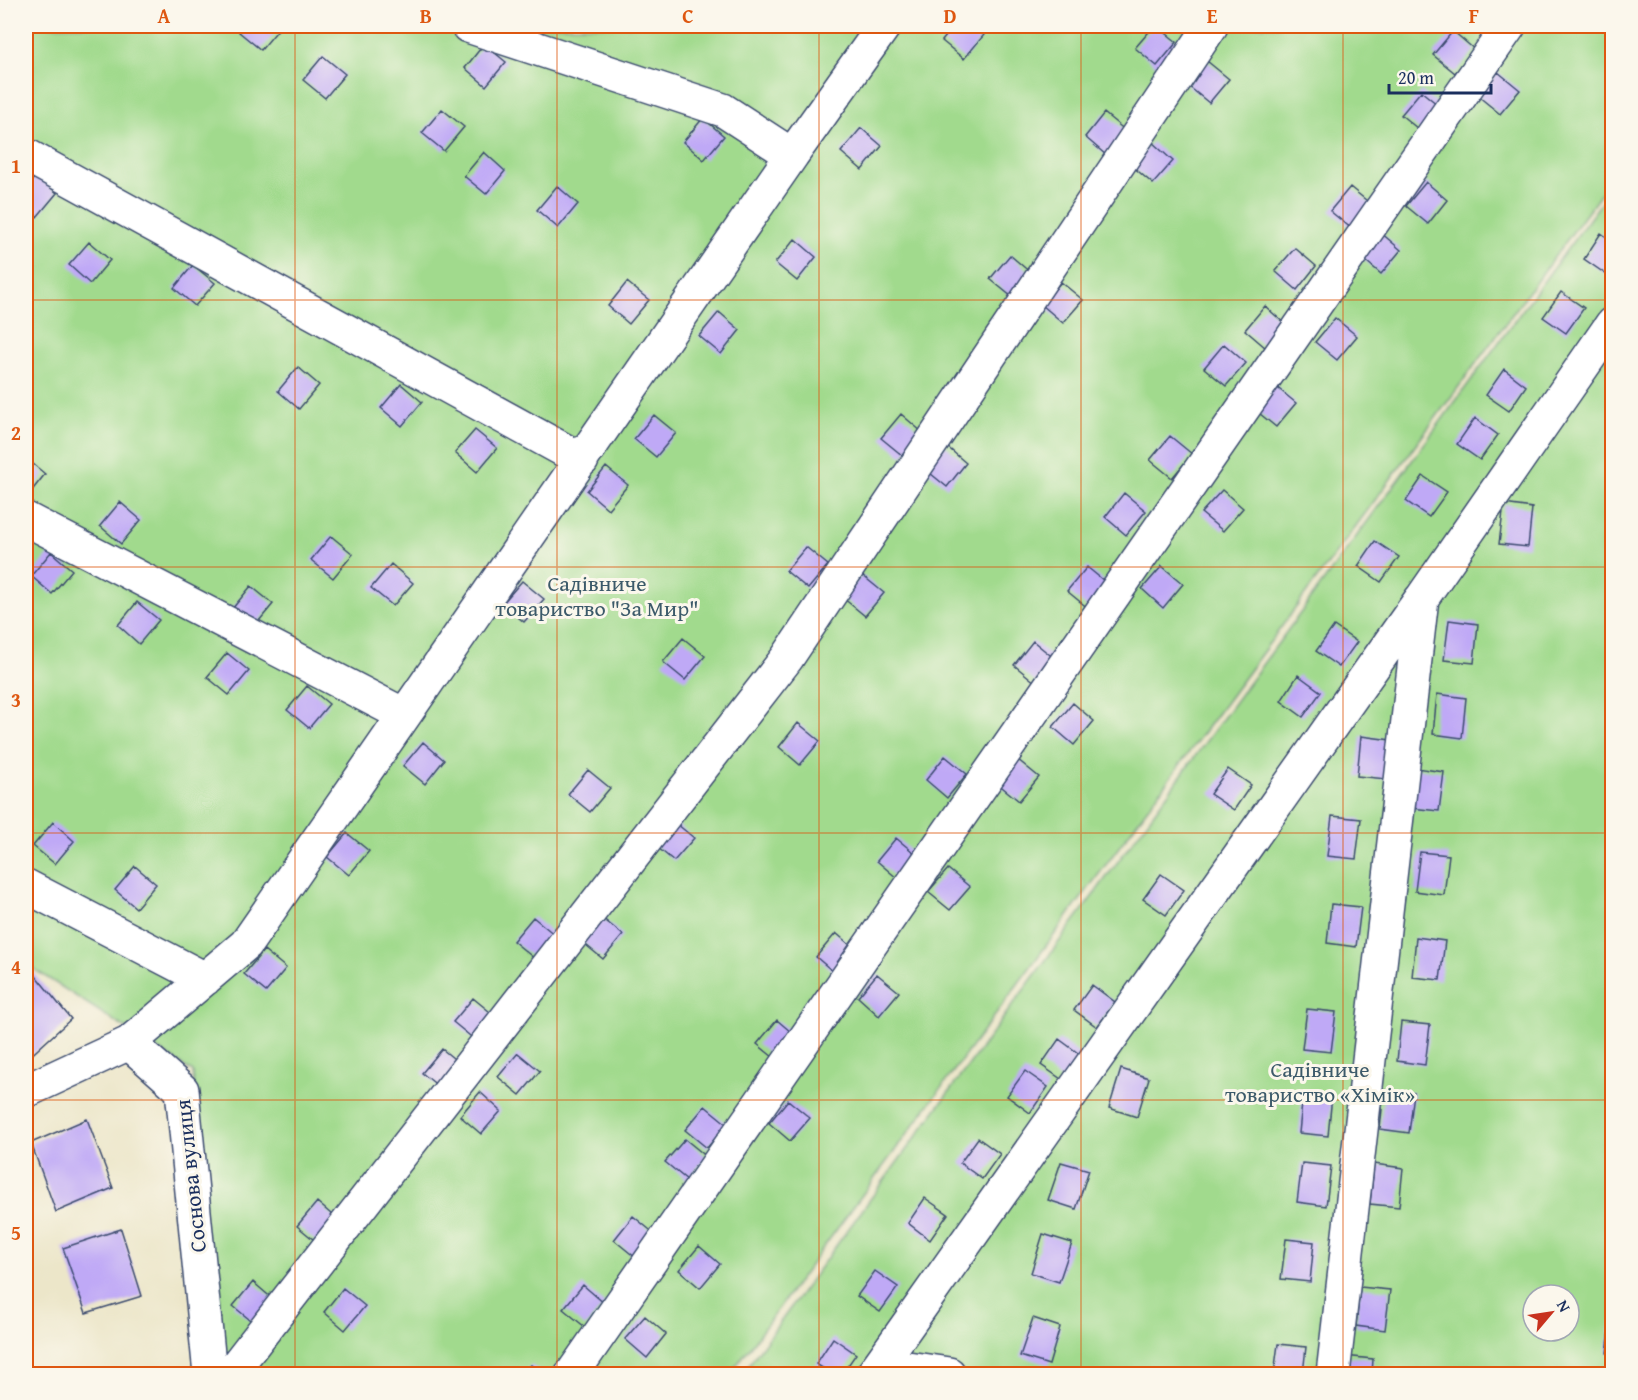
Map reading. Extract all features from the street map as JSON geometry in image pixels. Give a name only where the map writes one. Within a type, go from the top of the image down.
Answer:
[{"type":"street","points":[[468,26],[723,110],[792,155]]},
{"type":"street","points":[[26,1091],[129,1043],[246,944],[792,155],[884,26]]},
{"type":"street","points":[[230,1374],[787,658],[1211,26]]},
{"type":"street","points":[[572,1374],[1509,26]]},
{"type":"street","points":[[26,155],[582,460]]},
{"type":"street","points":[[876,1369],[1422,598],[1612,324]]},
{"type":"street","points":[[26,519],[404,715]]},
{"type":"street","points":[[1333,1374],[1422,598]]},
{"type":"street","points":[[26,886],[205,979]]},
{"type":"street","name":"Соснова вулиця","points":[[129,1043],[182,1090],[210,1374]]},
{"type":"street","points":[[876,1369],[949,1374]]},
{"type":"green space","name":"Садівниче товариство \"За Мир\"","points":[[26,26],[1612,26],[1612,179],[730,1374],[214,1374],[193,1072],[26,964]]},
{"type":"green space","name":"Садівниче товариство «Хімік»","points":[[1612,188],[1612,1374],[742,1374]]},
{"type":"building","points":[[245,26],[281,26],[261,50],[239,32]]},
{"type":"building","points":[[954,26],[972,26],[984,35],[964,59],[942,41]]},
{"type":"building","points":[[1154,26],[1177,42],[1157,66],[1135,48]]},
{"type":"building","points":[[1453,31],[1475,50],[1455,73],[1433,55]]},
{"type":"building","points":[[484,44],[506,62],[486,86],[465,68]]},
{"type":"building","points":[[323,56],[345,74],[325,98],[303,80]]},
{"type":"building","points":[[1207,61],[1229,79],[1209,103],[1187,85]]},
{"type":"building","points":[[1498,72],[1520,90],[1500,114],[1478,96]]},
{"type":"building","points":[[1421,91],[1443,109],[1423,133],[1401,115]]},
{"type":"building","points":[[442,109],[464,127],[444,151],[422,133]]},
{"type":"building","points":[[1104,113],[1126,131],[1106,155],[1085,137]]},
{"type":"building","points":[[703,118],[724,136],[704,160],[683,142]]},
{"type":"building","points":[[861,128],[882,146],[862,170],[841,152]]},
{"type":"building","points":[[1152,142],[1173,161],[1153,184],[1132,166]]},
{"type":"building","points":[[484,152],[505,171],[486,194],[464,176]]},
{"type":"building","points":[[36,175],[57,193],[37,217],[26,208],[26,188]]},
{"type":"building","points":[[1426,182],[1447,200],[1428,224],[1406,206]]},
{"type":"building","points":[[557,186],[578,204],[558,228],[537,210]]},
{"type":"building","points":[[1350,187],[1372,205],[1352,229],[1330,211]]},
{"type":"building","points":[[1380,232],[1401,250],[1381,274],[1360,256]]},
{"type":"building","points":[[1601,233],[1612,241],[1612,267],[1607,275],[1584,259]]},
{"type":"building","points":[[795,239],[816,257],[797,281],[775,263]]},
{"type":"building","points":[[89,242],[110,260],[90,284],[69,265]]},
{"type":"building","points":[[1295,248],[1316,266],[1297,290],[1275,271]]},
{"type":"building","points":[[1010,255],[1032,274],[1012,297],[990,279]]},
{"type":"building","points":[[193,265],[215,283],[195,306],[174,288]]},
{"type":"building","points":[[627,282],[649,300],[629,324],[608,306]]},
{"type":"building","points":[[1061,282],[1083,300],[1063,323],[1042,305]]},
{"type":"building","points":[[1561,292],[1584,308],[1566,333],[1543,317]]},
{"type":"building","points":[[1265,306],[1286,325],[1266,348],[1245,330]]},
{"type":"building","points":[[719,312],[740,330],[721,354],[699,336]]},
{"type":"building","points":[[1335,318],[1357,336],[1337,360],[1315,342]]},
{"type":"building","points":[[1224,344],[1246,363],[1226,386],[1204,368]]},
{"type":"building","points":[[298,367],[319,385],[299,409],[278,391]]},
{"type":"building","points":[[1504,369],[1526,386],[1509,411],[1486,395]]},
{"type":"building","points":[[401,384],[422,402],[402,426],[381,408]]},
{"type":"building","points":[[1274,385],[1296,403],[1276,427],[1254,409]]},
{"type":"building","points":[[901,414],[922,432],[903,456],[881,438]]},
{"type":"building","points":[[654,415],[676,433],[656,457],[634,439]]},
{"type":"building","points":[[1475,418],[1498,435],[1480,460],[1457,444]]},
{"type":"building","points":[[475,430],[497,448],[477,472],[455,453]]},
{"type":"building","points":[[1170,436],[1192,454],[1172,478],[1150,460]]},
{"type":"building","points":[[945,445],[966,463],[947,487],[925,469]]},
{"type":"building","points":[[26,458],[45,474],[26,498]]},
{"type":"building","points":[[606,467],[628,485],[608,509],[587,491]]},
{"type":"building","points":[[1423,476],[1447,492],[1429,517],[1406,501]]},
{"type":"building","points":[[1222,490],[1243,508],[1223,531],[1201,513]]},
{"type":"building","points":[[1124,493],[1146,511],[1126,535],[1105,517]]},
{"type":"building","points":[[120,502],[141,520],[121,544],[100,526]]},
{"type":"building","points":[[1504,504],[1532,508],[1528,547],[1499,544]]},
{"type":"building","points":[[331,536],[353,554],[333,578],[311,560]]},
{"type":"building","points":[[1375,541],[1399,557],[1381,582],[1358,566]]},
{"type":"building","points":[[806,547],[828,565],[808,589],[786,571]]},
{"type":"building","points":[[51,552],[72,570],[52,594],[31,576]]},
{"type":"building","points":[[391,564],[413,583],[393,606],[371,588]]},
{"type":"building","points":[[1162,566],[1183,584],[1163,608],[1142,589]]},
{"type":"building","points":[[1087,567],[1109,585],[1089,609],[1067,591]]},
{"type":"building","points":[[862,575],[884,593],[865,616],[843,598]]},
{"type":"building","points":[[522,581],[544,599],[524,622],[502,604]]},
{"type":"building","points":[[251,586],[273,604],[254,627],[232,609]]},
{"type":"building","points":[[137,602],[159,620],[139,644],[118,625]]},
{"type":"building","points":[[1449,620],[1478,624],[1474,663],[1444,660]]},
{"type":"building","points":[[1334,626],[1357,642],[1339,667],[1316,651]]},
{"type":"building","points":[[683,638],[705,656],[685,680],[663,662]]},
{"type":"building","points":[[1033,641],[1055,659],[1036,683],[1014,665]]},
{"type":"building","points":[[227,653],[249,671],[229,695],[207,677]]},
{"type":"building","points":[[1298,675],[1321,692],[1303,717],[1281,701]]},
{"type":"building","points":[[307,686],[329,704],[309,728],[287,710]]},
{"type":"building","points":[[1437,694],[1466,698],[1462,738],[1433,734]]},
{"type":"building","points":[[1073,703],[1094,721],[1074,745],[1053,727]]},
{"type":"building","points":[[798,723],[820,741],[800,765],[779,747]]},
{"type":"building","points":[[1361,736],[1391,740],[1386,779],[1357,776]]},
{"type":"building","points":[[423,742],[444,760],[425,784],[403,766]]},
{"type":"building","points":[[945,756],[967,774],[947,798],[926,780]]},
{"type":"building","points":[[1017,759],[1039,777],[1019,801],[997,783]]},
{"type":"building","points":[[1416,768],[1444,772],[1439,811],[1411,808]]},
{"type":"building","points":[[1228,769],[1251,785],[1234,810],[1210,794]]},
{"type":"building","points":[[588,770],[610,788],[590,812],[568,794]]},
{"type":"building","points":[[1332,816],[1361,819],[1356,859],[1327,856]]},
{"type":"building","points":[[672,820],[694,838],[674,861],[652,843]]},
{"type":"building","points":[[53,822],[74,841],[55,864],[33,846]]},
{"type":"building","points":[[347,833],[369,851],[349,875],[327,857]]},
{"type":"building","points":[[896,838],[918,856],[898,879],[877,861]]},
{"type":"building","points":[[1420,852],[1449,855],[1444,895],[1415,891]]},
{"type":"building","points":[[135,866],[156,884],[136,908],[115,890]]},
{"type":"building","points":[[948,869],[970,887],[950,910],[928,892]]},
{"type":"building","points":[[1161,874],[1184,890],[1166,915],[1143,899]]},
{"type":"building","points":[[1331,904],[1361,907],[1356,947],[1327,943]]},
{"type":"building","points":[[533,917],[555,935],[535,959],[513,941]]},
{"type":"building","points":[[601,917],[623,935],[603,959],[581,941]]},
{"type":"building","points":[[836,933],[857,951],[837,975],[816,957]]},
{"type":"building","points":[[1416,937],[1445,941],[1440,980],[1412,977]]},
{"type":"building","points":[[264,950],[286,968],[266,992],[244,974]]},
{"type":"building","points":[[26,964],[71,1019],[26,1060]]},
{"type":"building","points":[[877,974],[899,992],[879,1016],[858,997]]},
{"type":"building","points":[[1092,985],[1115,1002],[1097,1027],[1074,1010]]},
{"type":"building","points":[[473,998],[495,1016],[475,1040],[453,1022]]},
{"type":"building","points":[[1307,1009],[1336,1012],[1331,1052],[1302,1049]]},
{"type":"building","points":[[777,1020],[798,1038],[779,1062],[757,1044]]},
{"type":"building","points":[[1401,1022],[1430,1025],[1425,1065],[1397,1061]]},
{"type":"building","points":[[1059,1039],[1082,1056],[1064,1081],[1041,1065]]},
{"type":"building","points":[[442,1049],[464,1067],[444,1091],[422,1073]]},
{"type":"building","points":[[518,1053],[540,1071],[520,1095],[498,1077]]},
{"type":"building","points":[[1121,1069],[1149,1078],[1137,1117],[1109,1108]]},
{"type":"building","points":[[1025,1071],[1048,1087],[1030,1113],[1007,1096]]},
{"type":"building","points":[[1384,1090],[1414,1093],[1409,1133],[1380,1129]]},
{"type":"building","points":[[480,1092],[501,1111],[481,1134],[460,1116]]},
{"type":"building","points":[[1303,1093],[1332,1096],[1328,1136],[1299,1133]]},
{"type":"building","points":[[788,1100],[810,1118],[790,1141],[769,1123]]},
{"type":"building","points":[[705,1106],[727,1124],[707,1148],[685,1130]]},
{"type":"building","points":[[87,1119],[113,1188],[56,1212],[31,1143]]},
{"type":"building","points":[[978,1138],[1000,1154],[982,1179],[960,1163]]},
{"type":"building","points":[[685,1139],[707,1157],[687,1180],[665,1162]]},
{"type":"building","points":[[1061,1162],[1089,1170],[1076,1209],[1048,1200]]},
{"type":"building","points":[[1302,1163],[1331,1166],[1326,1206],[1297,1202]]},
{"type":"building","points":[[1374,1164],[1403,1168],[1399,1207],[1370,1204]]},
{"type":"building","points":[[925,1198],[948,1214],[930,1240],[908,1223]]},
{"type":"building","points":[[317,1202],[338,1220],[319,1244],[297,1226]]},
{"type":"building","points":[[633,1216],[655,1234],[636,1258],[614,1240]]},
{"type":"building","points":[[121,1229],[142,1296],[86,1313],[63,1248]]},
{"type":"building","points":[[1043,1234],[1072,1243],[1059,1282],[1031,1273]]},
{"type":"building","points":[[1286,1239],[1314,1242],[1310,1282],[1281,1279]]},
{"type":"building","points":[[699,1246],[720,1264],[700,1288],[679,1270]]},
{"type":"building","points":[[875,1271],[898,1287],[880,1312],[857,1296]]},
{"type":"building","points":[[253,1282],[274,1300],[255,1324],[233,1306]]},
{"type":"building","points":[[583,1285],[605,1304],[585,1327],[563,1309]]},
{"type":"building","points":[[1360,1287],[1390,1290],[1385,1330],[1356,1326]]},
{"type":"building","points":[[343,1288],[365,1306],[345,1330],[324,1312]]},
{"type":"building","points":[[645,1316],[666,1334],[647,1358],[625,1339]]},
{"type":"building","points":[[1033,1318],[1060,1327],[1049,1365],[1020,1356]]},
{"type":"building","points":[[1612,1321],[1612,1354],[1607,1353]]},
{"type":"building","points":[[833,1338],[856,1354],[842,1374],[832,1374],[816,1364]]},
{"type":"building","points":[[1278,1344],[1306,1347],[1303,1374],[1274,1374]]},
{"type":"building","points":[[1344,1356],[1373,1359],[1372,1374],[1342,1374]]},
{"type":"building","points":[[531,1365],[543,1374],[523,1374]]}]
